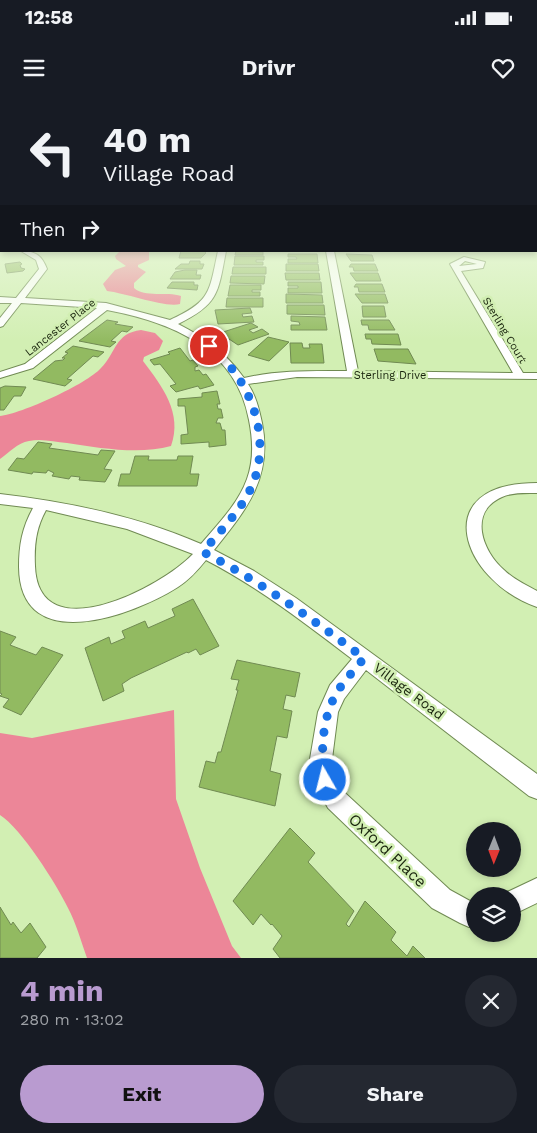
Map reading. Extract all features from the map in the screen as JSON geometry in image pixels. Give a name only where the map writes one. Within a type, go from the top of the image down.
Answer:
[{"type":"street","points":[[0,324],[42,269],[39,261]]},
{"type":"street","points":[[170,324],[199,310],[210,301],[220,261]]},
{"type":"street","points":[[332,261],[353,375]]},
{"type":"street","name":"Sterling Court","points":[[456,269],[520,376]]},
{"type":"street","points":[[0,300],[76,302],[106,306],[146,315],[170,324],[219,353],[236,372],[249,394],[257,425],[260,454],[258,471],[241,506],[185,572],[171,582],[106,612],[80,616],[60,613],[45,607],[35,598],[27,580],[26,542],[30,524],[43,504]]},
{"type":"street","name":"Lancester Place","points":[[0,375],[29,366],[106,306]]},
{"type":"street","name":"Sterling Drive","points":[[243,382],[279,375],[537,376]]},
{"type":"street","points":[[537,488],[506,490],[494,495],[481,506],[473,520],[473,535],[486,561],[513,586],[537,600]]},
{"type":"street","name":"Village Road","points":[[0,499],[43,504],[122,521],[203,552],[244,573],[288,601],[537,788]]},
{"type":"street","name":"Oxford Place","points":[[364,658],[337,692],[328,712],[321,759],[325,780],[336,800],[441,899],[466,912]]},
{"type":"street","points":[[521,898],[537,890]]},
{"type":"shaded area","points":[[119,261],[147,261],[138,265],[138,267],[146,272],[134,283],[134,288],[144,293],[181,296],[180,304],[165,304],[107,291],[103,284],[115,270],[126,266]]},
{"type":"shaded area","points":[[141,330],[155,333],[163,341],[159,350],[144,357],[143,361],[169,400],[174,422],[171,446],[146,450],[106,449],[34,440],[21,444],[0,459],[0,416],[37,404],[68,390],[94,375],[106,362],[121,339],[132,332]]},
{"type":"shaded area","points":[[174,710],[176,799],[200,868],[232,946],[241,958],[87,958],[74,920],[56,886],[28,844],[0,815],[0,733],[32,738]]},
{"type":"building","points":[[190,261],[200,261],[200,264],[204,264],[202,269],[175,269],[181,264],[189,264]]},
{"type":"building","points":[[234,261],[263,262],[263,265],[234,265]]},
{"type":"building","points":[[288,261],[318,261],[318,263],[288,263]]},
{"type":"building","points":[[20,262],[22,264],[20,265],[21,268],[25,269],[23,271],[7,273],[5,264]]},
{"type":"building","points":[[286,264],[318,264],[319,271],[286,271]]},
{"type":"building","points":[[351,264],[375,264],[378,271],[354,271],[353,267],[349,267]]},
{"type":"building","points":[[233,267],[266,267],[266,274],[232,274]]},
{"type":"building","points":[[197,270],[196,275],[201,275],[200,279],[170,279],[175,272]]},
{"type":"building","points":[[285,273],[319,273],[320,280],[286,280]]},
{"type":"building","points":[[350,273],[378,273],[381,281],[356,281]]},
{"type":"building","points":[[231,276],[265,276],[264,284],[230,283]]},
{"type":"building","points":[[172,282],[194,282],[194,285],[198,285],[197,290],[167,288]]},
{"type":"building","points":[[288,282],[321,282],[322,293],[288,293],[288,288],[298,288],[298,286],[288,286]]},
{"type":"building","points":[[356,284],[382,284],[385,292],[359,292],[358,287],[354,287]]},
{"type":"building","points":[[230,285],[261,285],[261,290],[252,290],[252,292],[260,292],[260,296],[228,296]]},
{"type":"building","points":[[286,294],[322,295],[323,303],[286,303]]},
{"type":"building","points":[[355,294],[385,294],[388,303],[362,303]]},
{"type":"building","points":[[227,298],[263,298],[263,307],[226,307]]},
{"type":"building","points":[[287,305],[324,305],[325,315],[287,314]]},
{"type":"building","points":[[362,306],[384,306],[386,317],[363,317]]},
{"type":"building","points":[[250,308],[252,313],[242,314],[243,317],[252,316],[254,322],[218,324],[215,310]]},
{"type":"building","points":[[291,316],[325,317],[327,330],[291,330],[291,325],[300,325],[299,322],[291,321]]},
{"type":"building","points":[[107,320],[118,322],[115,324],[133,327],[127,332],[122,331],[111,341],[116,342],[110,347],[79,341]]},
{"type":"building","points":[[361,320],[389,320],[395,330],[369,330],[368,325],[362,325]]},
{"type":"building","points":[[251,323],[258,327],[249,330],[253,333],[262,329],[269,334],[238,345],[220,333]]},
{"type":"building","points":[[365,334],[398,334],[401,345],[372,344],[371,339],[366,339]]},
{"type":"building","points":[[268,337],[289,342],[269,361],[248,355]]},
{"type":"building","points":[[290,343],[302,343],[303,348],[310,348],[309,344],[322,344],[324,363],[291,363]]},
{"type":"building","points":[[73,346],[104,352],[98,357],[93,356],[67,379],[72,380],[65,386],[33,379],[55,361],[63,360],[65,358],[62,358],[68,353],[65,352]]},
{"type":"building","points":[[180,348],[190,361],[193,360],[198,366],[195,367],[195,371],[199,370],[203,375],[206,374],[214,385],[200,389],[198,386],[176,392],[170,386],[176,384],[160,364],[154,365],[150,360],[170,354],[168,352]]},
{"type":"building","points":[[374,349],[408,349],[416,364],[378,361]]},
{"type":"building","points":[[5,386],[26,387],[21,396],[14,396],[4,410],[0,410],[0,388]]},
{"type":"building","points":[[217,391],[220,404],[217,404],[218,409],[221,409],[223,418],[218,418],[216,423],[220,423],[222,430],[225,430],[226,445],[209,447],[209,442],[181,444],[181,435],[188,434],[185,406],[178,406],[178,399],[202,397],[202,393]]},
{"type":"building","points":[[38,442],[52,444],[49,448],[98,455],[101,450],[115,451],[104,469],[112,470],[105,482],[79,480],[80,477],[71,476],[69,479],[52,476],[54,473],[48,470],[46,473],[33,472],[32,474],[8,470],[17,458],[24,459]]},
{"type":"building","points":[[135,456],[149,456],[148,460],[177,460],[178,456],[193,456],[190,474],[199,474],[197,486],[118,486],[121,474],[130,474]]},
{"type":"building","points":[[193,599],[219,646],[200,655],[196,649],[187,652],[131,678],[122,684],[124,691],[103,701],[85,648],[109,637],[111,644],[125,638],[122,631],[145,621],[148,628],[175,616],[172,609]]},
{"type":"building","points":[[0,631],[16,637],[10,645],[36,655],[42,647],[63,655],[21,715],[3,707],[9,699],[0,696],[2,694],[0,693]]},
{"type":"building","points":[[237,660],[300,673],[295,697],[286,695],[283,709],[292,711],[287,738],[277,736],[270,771],[281,774],[275,806],[199,787],[206,761],[215,763],[218,752],[221,752],[238,690],[236,690],[239,680],[231,679]]},
{"type":"building","points":[[290,828],[315,853],[308,862],[354,911],[346,924],[349,927],[365,901],[396,932],[391,940],[407,956],[413,946],[425,958],[280,958],[273,949],[282,936],[261,914],[253,925],[233,901]]},
{"type":"building","points":[[0,907],[11,925],[13,922],[21,933],[30,923],[46,947],[37,958],[0,958]]},
{"type":"route","points":[[209,346],[228,362],[243,382],[249,394],[257,425],[260,454],[258,471],[241,506],[203,552],[244,573],[288,601],[364,658],[337,692],[328,712],[321,759],[325,780]]}]
